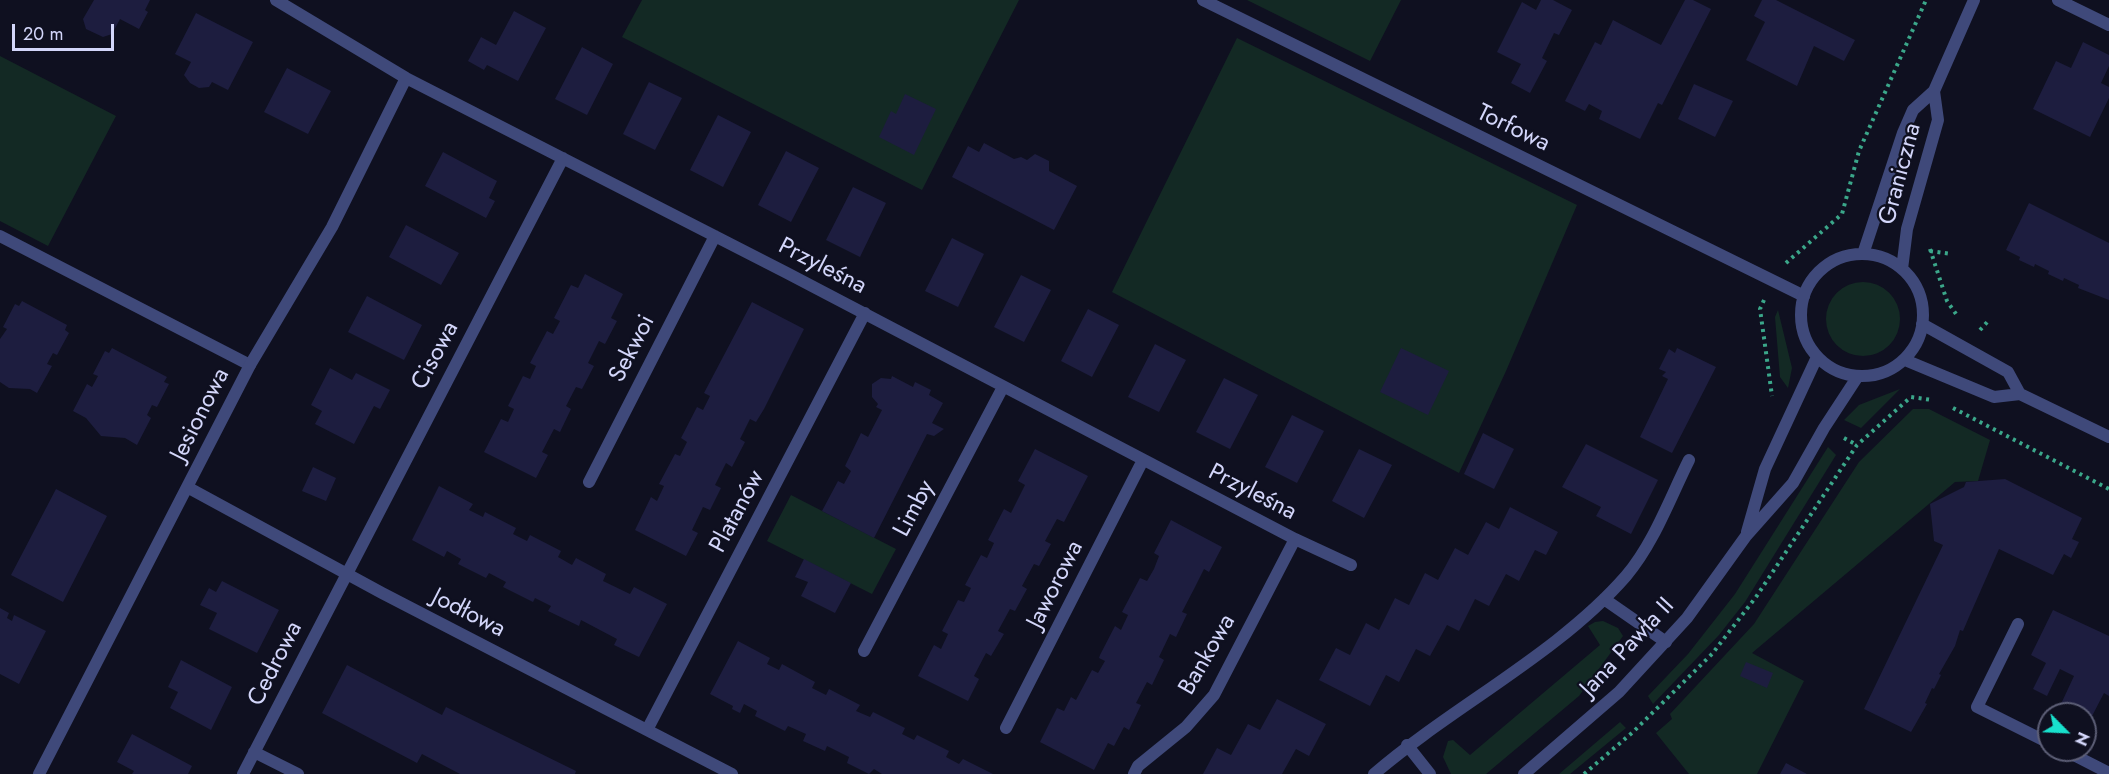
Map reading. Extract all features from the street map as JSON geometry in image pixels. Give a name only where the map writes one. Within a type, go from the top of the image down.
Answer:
[{"type":"street","name":"Przyleśna","points":[[276,0],[406,78],[865,313],[1295,539],[1351,565]]},
{"type":"street","name":"Torfowa","points":[[1203,0],[1804,296]]},
{"type":"street","name":"Graniczna","points":[[1863,254],[1902,133],[1913,110],[1934,91],[1974,0]]},
{"type":"street","points":[[2058,0],[2109,26]]},
{"type":"street","name":"Jesionowa","points":[[39,774],[250,365],[332,227],[406,78]]},
{"type":"street","name":"Graniczna","points":[[1902,269],[1906,229],[1938,120],[1934,91]]},
{"type":"street","name":"Cisowa","points":[[346,574],[563,158]]},
{"type":"street","points":[[0,236],[250,365]]},
{"type":"street","name":"Sekwoi","points":[[589,482],[716,236]]},
{"type":"street","points":[[1863,254],[1880,257],[1902,269],[1913,283],[1922,303],[1922,324],[1916,344],[1905,360],[1887,371],[1858,376],[1836,370],[1817,357],[1804,336],[1801,316],[1804,296],[1816,276],[1827,265],[1849,255],[1863,254]]},
{"type":"street","name":"Platanów","points":[[647,730],[865,313]]},
{"type":"street","points":[[1922,324],[2008,372],[2020,394]]},
{"type":"street","name":"Jana Pawła II","points":[[1746,536],[1765,469],[1817,357]]},
{"type":"street","points":[[1905,360],[1994,398],[2020,394],[2109,437]]},
{"type":"street","name":"Jana Pawła II","points":[[1524,774],[1620,692],[1694,609],[1746,536],[1793,483],[1824,428],[1858,376]]},
{"type":"street","name":"Limby","points":[[864,651],[1003,387]]},
{"type":"street","name":"Jaworowa","points":[[1006,728],[1143,460]]},
{"type":"street","points":[[1374,774],[1407,745],[1587,617],[1627,575],[1644,550],[1689,460]]},
{"type":"street","name":"Jodłowa","points":[[187,487],[346,574],[732,774]]},
{"type":"street","name":"Bankowa","points":[[1134,774],[1138,766],[1186,727],[1214,695],[1295,539]]},
{"type":"street","name":"Cedrowa","points":[[243,774],[346,574]]},
{"type":"street","points":[[1604,599],[1666,642]]},
{"type":"street","points":[[2018,624],[1977,707],[2037,736]]},
{"type":"street","points":[[1407,745],[1431,774]]},
{"type":"street","points":[[254,752],[297,774]]},
{"type":"street","points":[[2087,762],[2109,773]]},
{"type":"path","points":[[1781,267],[1842,214],[1859,151],[1926,0]]},
{"type":"path","points":[[1929,243],[1947,300],[1960,322]]},
{"type":"path","points":[[1930,251],[1952,254]]},
{"type":"path","points":[[1765,298],[1760,309],[1773,400]]},
{"type":"path","points":[[1584,774],[1633,732],[1712,654],[1756,597],[1857,445],[1911,397],[1918,396],[1935,400]]},
{"type":"path","points":[[1943,403],[2109,489]]},
{"type":"green space","points":[[642,0],[1019,0],[922,190],[622,37]]},
{"type":"green space","points":[[1247,0],[1401,0],[1370,61]]},
{"type":"green space","points":[[1237,38],[1577,205],[1506,371],[1459,473],[1112,292]]},
{"type":"green space","points":[[0,56],[116,116],[48,246],[0,221]]},
{"type":"green space","points":[[1856,282],[1870,282],[1884,288],[1894,298],[1900,312],[1900,326],[1894,340],[1884,350],[1870,356],[1856,356],[1842,350],[1832,340],[1826,326],[1826,312],[1832,298],[1842,288]]},
{"type":"green space","points":[[1778,310],[1792,368],[1788,388],[1780,377],[1775,317]]},
{"type":"green space","points":[[1900,389],[1861,428],[1844,420],[1859,405]]},
{"type":"green space","points":[[1913,409],[1929,409],[1990,440],[1978,481],[1955,482],[1752,653],[1804,681],[1757,774],[1689,774],[1656,733],[1672,719],[1670,714],[1754,624],[1859,462]]},
{"type":"green space","points":[[1828,447],[1836,455],[1745,602],[1719,635],[1653,704],[1648,696],[1688,654],[1735,594]]},
{"type":"green space","points":[[791,495],[896,549],[872,594],[767,541]]},
{"type":"green space","points":[[1603,621],[1618,628],[1623,636],[1579,696],[1486,774],[1451,774],[1443,757],[1448,741],[1453,740],[1470,755],[1600,645],[1588,626]]},
{"type":"green space","points":[[1620,722],[1626,728],[1570,774],[1559,774]]},
{"type":"building","points":[[94,0],[150,0],[145,10],[148,12],[139,29],[120,19],[112,34],[103,37],[86,29],[83,19]]},
{"type":"building","points":[[1541,0],[1553,0],[1572,10],[1559,35],[1554,33],[1542,58],[1547,61],[1530,93],[1511,83],[1521,64],[1497,52],[1522,2],[1536,10]]},
{"type":"building","points":[[1685,0],[1693,0],[1711,9],[1662,105],[1658,103],[1640,139],[1599,119],[1602,111],[1589,104],[1585,111],[1565,101],[1595,42],[1601,45],[1613,20],[1661,45]]},
{"type":"building","points":[[1762,0],[1776,0],[1855,40],[1844,61],[1814,46],[1797,86],[1746,60],[1765,22],[1754,16]]},
{"type":"building","points":[[514,11],[546,28],[518,81],[487,65],[484,70],[468,61],[481,37],[496,45]]},
{"type":"building","points":[[196,13],[253,42],[228,90],[212,82],[209,87],[199,88],[190,83],[184,75],[191,62],[175,54]]},
{"type":"building","points":[[2083,42],[2109,55],[2109,66],[2101,83],[2109,87],[2109,98],[2090,137],[2033,109],[2056,61],[2071,68]]},
{"type":"building","points":[[582,47],[613,64],[587,115],[555,99]]},
{"type":"building","points":[[287,68],[331,91],[308,134],[264,112]]},
{"type":"building","points":[[649,82],[682,98],[655,150],[623,134]]},
{"type":"building","points":[[1694,84],[1733,101],[1715,137],[1678,119]]},
{"type":"building","points":[[905,94],[936,109],[914,155],[879,137],[891,111],[896,114]]},
{"type":"building","points":[[718,115],[751,132],[723,187],[690,170]]},
{"type":"building","points":[[984,143],[1014,159],[1021,157],[1027,160],[1035,154],[1049,161],[1049,171],[1077,186],[1054,230],[952,177],[968,146],[979,152]]},
{"type":"building","points":[[786,151],[819,168],[791,222],[758,205]]},
{"type":"building","points":[[443,152],[497,181],[489,198],[495,201],[486,218],[425,186]]},
{"type":"building","points":[[853,187],[886,203],[860,257],[826,240]]},
{"type":"building","points":[[2029,203],[2109,243],[2109,300],[2078,288],[2079,285],[2064,278],[2063,281],[2048,274],[2049,271],[2035,264],[2034,267],[2019,260],[2020,257],[2006,250]]},
{"type":"building","points":[[406,225],[459,253],[441,285],[389,257]]},
{"type":"building","points":[[952,238],[984,254],[958,307],[925,291]]},
{"type":"building","points":[[585,274],[623,294],[611,318],[617,321],[605,344],[599,341],[588,363],[594,366],[582,389],[576,387],[566,406],[571,409],[560,432],[554,429],[542,452],[548,455],[536,478],[484,452],[501,419],[508,422],[514,409],[508,406],[523,376],[530,379],[536,366],[530,363],[547,331],[553,334],[560,321],[554,318],[571,285],[578,288]]},
{"type":"building","points":[[1021,275],[1051,290],[1024,342],[994,327]]},
{"type":"building","points":[[367,296],[422,325],[404,360],[348,332]]},
{"type":"building","points":[[22,301],[67,325],[65,330],[69,333],[57,355],[53,353],[47,364],[52,366],[37,393],[30,389],[9,388],[0,382],[0,339],[7,329],[3,327],[15,304],[19,306]]},
{"type":"building","points":[[752,302],[804,329],[764,409],[756,422],[750,419],[740,439],[745,442],[732,467],[726,463],[715,485],[721,488],[710,510],[703,507],[692,530],[698,533],[686,556],[635,530],[651,497],[657,501],[664,486],[659,484],[675,454],[680,456],[687,442],[681,438],[697,407],[703,410],[710,396],[704,393]]},
{"type":"building","points":[[1088,309],[1119,325],[1092,377],[1061,361]]},
{"type":"building","points":[[1155,344],[1186,360],[1159,412],[1128,397]]},
{"type":"building","points":[[112,348],[167,377],[164,382],[169,384],[157,407],[152,405],[147,415],[151,418],[137,445],[125,438],[101,436],[86,418],[73,411],[87,384],[92,387],[98,376],[93,374],[105,351],[109,353]]},
{"type":"building","points":[[1401,348],[1449,371],[1428,415],[1380,392]]},
{"type":"building","points":[[1677,348],[1716,367],[1672,453],[1640,437],[1668,379],[1662,376],[1666,372],[1659,369],[1669,349],[1675,353]]},
{"type":"building","points":[[330,368],[352,380],[356,373],[390,390],[380,409],[374,406],[354,444],[315,424],[322,411],[311,405]]},
{"type":"building","points":[[892,376],[913,387],[915,382],[931,390],[929,395],[943,403],[932,423],[944,429],[934,436],[927,434],[874,538],[822,511],[838,481],[844,484],[851,471],[845,466],[861,433],[868,437],[882,410],[876,407],[878,404],[872,397],[872,384],[881,378],[891,379]]},
{"type":"building","points":[[1224,378],[1258,395],[1230,449],[1196,432]]},
{"type":"building","points":[[1292,415],[1324,431],[1297,483],[1265,467]]},
{"type":"building","points":[[1483,433],[1514,449],[1494,489],[1464,474]]},
{"type":"building","points":[[1586,444],[1658,480],[1631,534],[1596,516],[1601,507],[1562,487]]},
{"type":"building","points":[[1035,449],[1088,476],[1064,522],[1057,519],[1045,541],[1051,544],[1039,566],[1034,564],[1022,586],[1027,589],[1015,611],[1010,609],[998,631],[1004,634],[991,656],[986,653],[974,676],[979,679],[968,701],[918,676],[934,645],[941,649],[948,634],[942,631],[958,600],[964,602],[971,588],[965,585],[981,555],[987,558],[994,543],[988,540],[1004,509],[1011,513],[1025,485],[1018,481]]},
{"type":"building","points":[[1359,449],[1392,465],[1364,518],[1332,501]]},
{"type":"building","points":[[313,467],[336,478],[326,501],[302,491]]},
{"type":"building","points":[[2005,479],[2082,518],[2072,539],[2079,542],[2071,558],[2064,554],[2053,575],[1999,549],[1963,631],[1960,630],[1955,646],[1911,732],[1864,709],[1943,545],[1934,541],[1930,504],[1964,487],[1966,482]]},
{"type":"building","points":[[439,486],[473,504],[469,510],[483,517],[485,512],[516,528],[513,534],[527,541],[530,535],[561,551],[558,557],[572,565],[576,558],[606,574],[603,581],[630,594],[634,587],[667,604],[639,657],[614,645],[617,639],[581,620],[579,626],[548,611],[551,606],[535,598],[533,602],[503,587],[506,582],[489,573],[486,578],[458,564],[461,559],[447,551],[444,557],[412,540]]},
{"type":"building","points":[[56,489],[107,516],[63,602],[11,575]]},
{"type":"building","points":[[1510,507],[1558,532],[1546,555],[1535,550],[1519,581],[1506,574],[1489,606],[1475,599],[1459,631],[1447,625],[1430,656],[1416,649],[1399,682],[1386,675],[1370,706],[1319,680],[1336,648],[1350,655],[1366,623],[1379,630],[1395,598],[1409,605],[1425,573],[1438,580],[1455,548],[1468,555],[1486,522],[1499,529]]},
{"type":"building","points":[[1171,520],[1222,547],[1209,572],[1204,569],[1182,612],[1187,614],[1176,637],[1170,634],[1159,657],[1164,660],[1152,685],[1147,682],[1136,703],[1141,705],[1129,730],[1124,727],[1114,746],[1108,743],[1094,770],[1040,742],[1057,708],[1064,711],[1071,697],[1076,700],[1092,670],[1098,673],[1105,661],[1099,658],[1100,655],[1115,626],[1121,630],[1128,615],[1122,612],[1140,578],[1147,581],[1154,569],[1159,556],[1154,553]]},
{"type":"building","points":[[804,559],[851,583],[835,613],[801,596],[808,582],[795,577]]},
{"type":"building","points":[[222,581],[279,610],[257,653],[209,629],[217,613],[200,605],[209,588],[216,592]]},
{"type":"building","points":[[0,608],[9,613],[7,618],[12,621],[14,615],[46,631],[19,684],[0,674]]},
{"type":"building","points":[[2053,610],[2109,636],[2109,696],[2104,693],[2097,706],[2097,702],[2062,702],[2074,676],[2060,669],[2047,696],[2033,689],[2046,663],[2031,655]]},
{"type":"building","points":[[738,641],[770,658],[767,664],[779,670],[782,664],[815,682],[812,688],[826,695],[829,689],[860,705],[856,711],[870,717],[873,712],[905,728],[902,734],[914,740],[917,735],[949,751],[946,757],[959,764],[963,759],[993,774],[882,774],[874,769],[869,774],[847,763],[849,757],[827,746],[825,751],[803,741],[806,734],[788,726],[785,731],[755,716],[757,711],[744,704],[740,713],[732,709],[733,706],[710,694]]},
{"type":"building","points":[[181,660],[232,687],[211,730],[170,708],[178,692],[168,687]]},
{"type":"building","points":[[1746,662],[1773,673],[1767,688],[1740,676]]},
{"type":"building","points":[[347,665],[442,715],[446,707],[576,771],[575,774],[460,774],[422,754],[417,763],[322,713]]},
{"type":"building","points":[[1277,699],[1326,724],[1309,756],[1296,749],[1282,774],[1203,774],[1217,748],[1231,755],[1248,724],[1260,730]]},
{"type":"building","points":[[132,734],[192,766],[188,774],[132,774],[134,771],[117,762]]},
{"type":"building","points":[[1786,763],[1807,774],[1780,774]]}]
